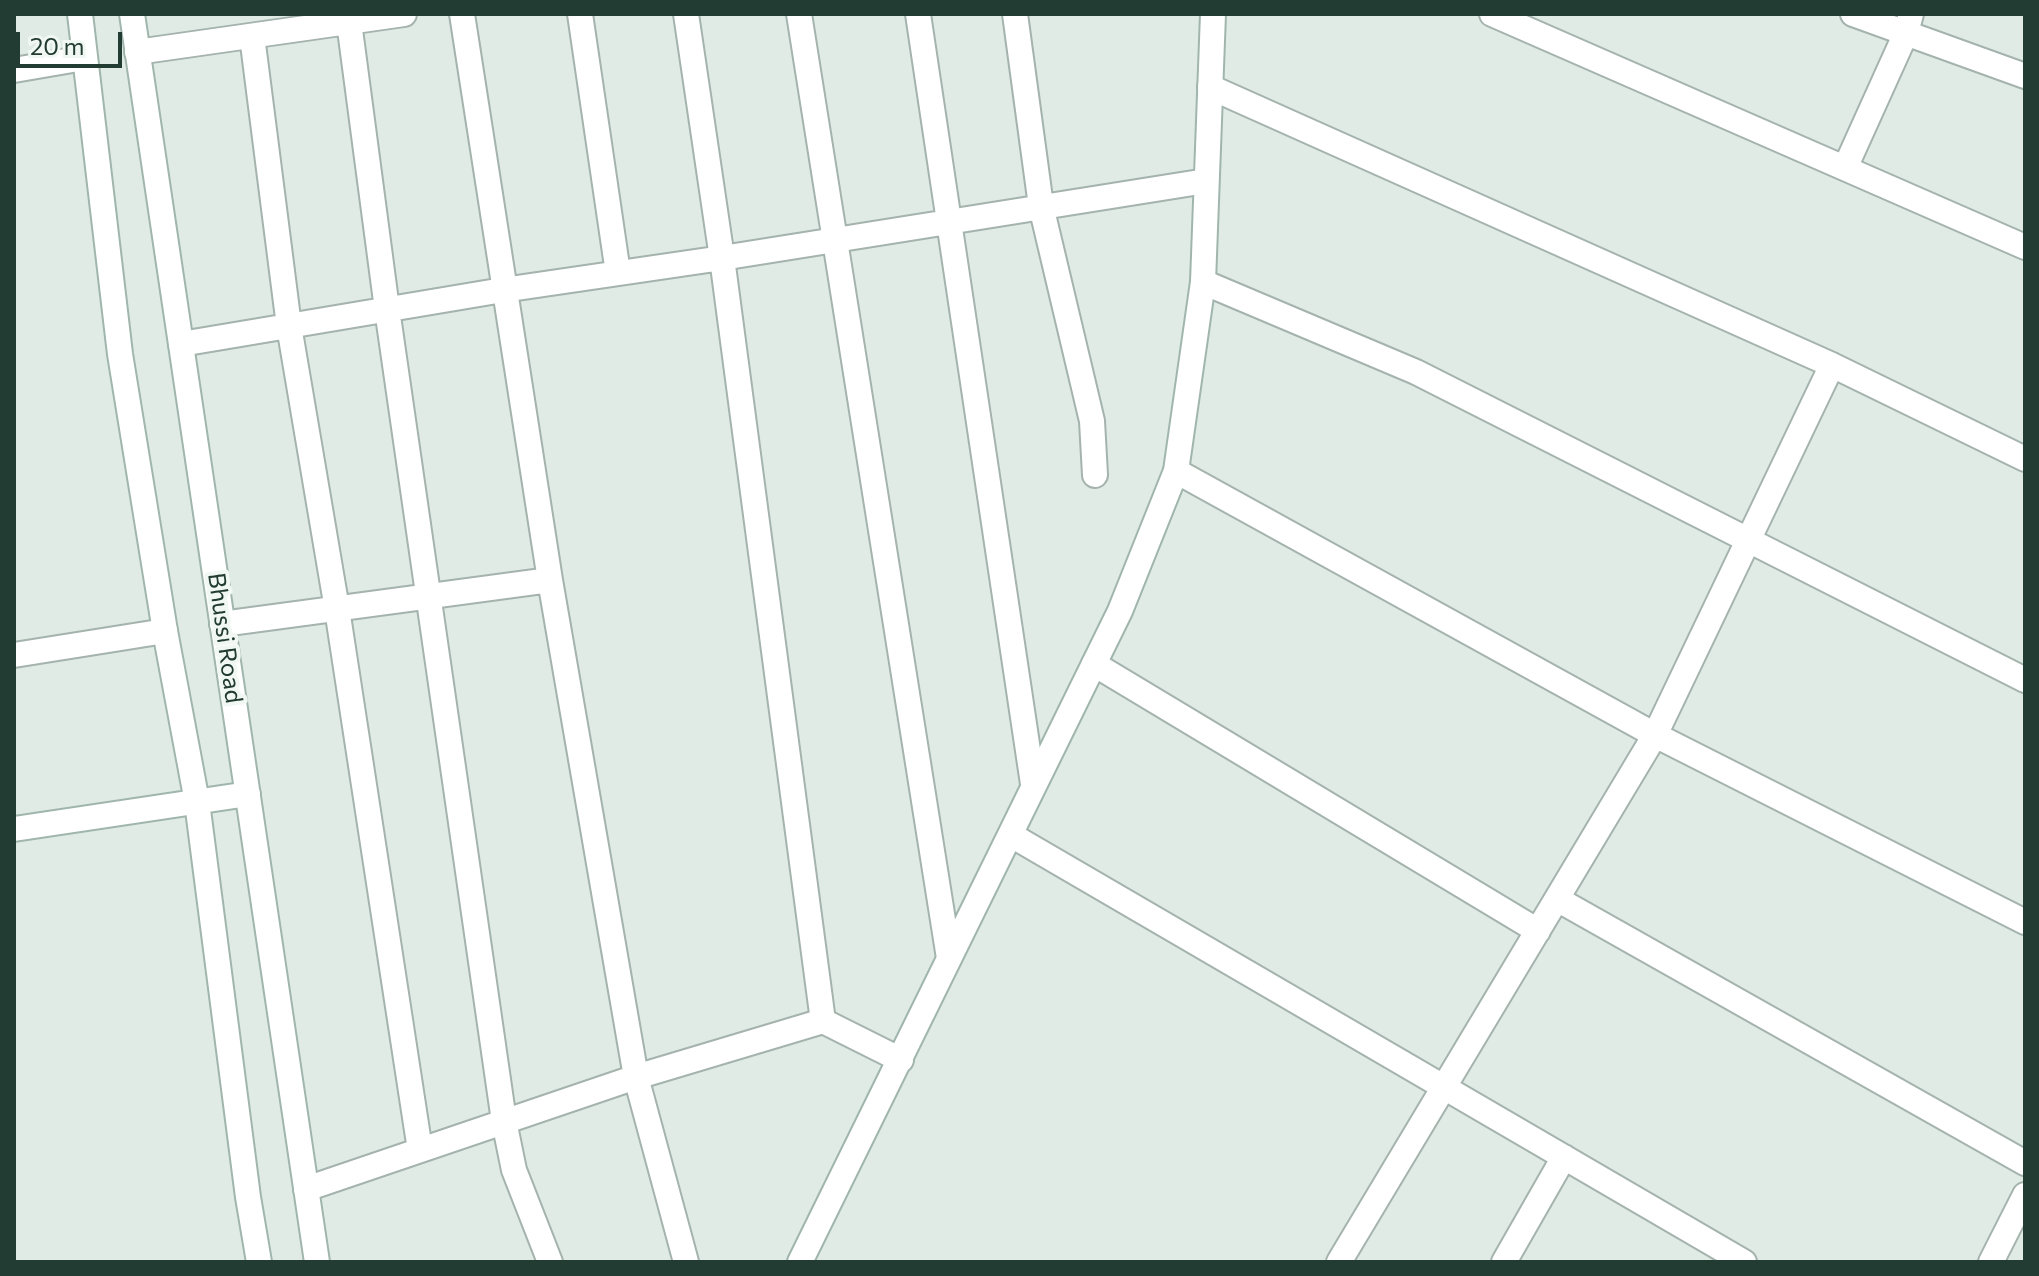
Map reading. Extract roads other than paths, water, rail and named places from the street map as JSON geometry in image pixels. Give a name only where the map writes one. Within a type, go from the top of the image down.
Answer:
[{"type":"street","points":[[80,14],[120,354],[165,631],[197,802],[259,1262]]},
{"type":"street","name":"Bhussi Road","points":[[132,14],[317,1262]]},
{"type":"street","points":[[137,52],[404,14]]},
{"type":"street","points":[[462,14],[550,580],[636,1077],[686,1262]]},
{"type":"street","points":[[580,14],[618,273]]},
{"type":"street","points":[[686,14],[722,258],[823,1021]]},
{"type":"street","points":[[799,14],[949,958]]},
{"type":"street","points":[[918,14],[1033,784]]},
{"type":"street","points":[[1015,14],[1041,206],[1092,421],[1095,475]]},
{"type":"street","points":[[800,1262],[1120,611],[1176,471],[1203,282],[1213,14]]},
{"type":"street","points":[[1492,14],[2025,247]]},
{"type":"street","points":[[1853,14],[1908,24],[2025,76]]},
{"type":"street","points":[[349,22],[387,309],[504,1121],[514,1170],[550,1262]]},
{"type":"street","points":[[1845,168],[1908,24]]},
{"type":"street","points":[[252,36],[289,326],[337,609],[420,1150]]},
{"type":"street","points":[[14,70],[84,58]]},
{"type":"street","points":[[1210,87],[1832,365],[2025,459]]},
{"type":"street","points":[[181,344],[503,290],[1206,181]]},
{"type":"street","points":[[1203,282],[1416,372],[2025,680]]},
{"type":"street","points":[[1339,1262],[1655,735],[1832,365]]},
{"type":"street","points":[[1176,471],[1655,735],[2025,922]]},
{"type":"street","points":[[222,624],[550,580]]},
{"type":"street","points":[[14,655],[165,631]]},
{"type":"street","points":[[1094,664],[1538,931]]},
{"type":"street","points":[[14,829],[248,794]]},
{"type":"street","points":[[1011,835],[1744,1262]]},
{"type":"street","points":[[1557,899],[2025,1163]]},
{"type":"street","points":[[306,1189],[636,1077],[823,1021],[901,1060]]},
{"type":"street","points":[[1504,1262],[1564,1157]]},
{"type":"street","points":[[1991,1262],[2025,1195]]}]
